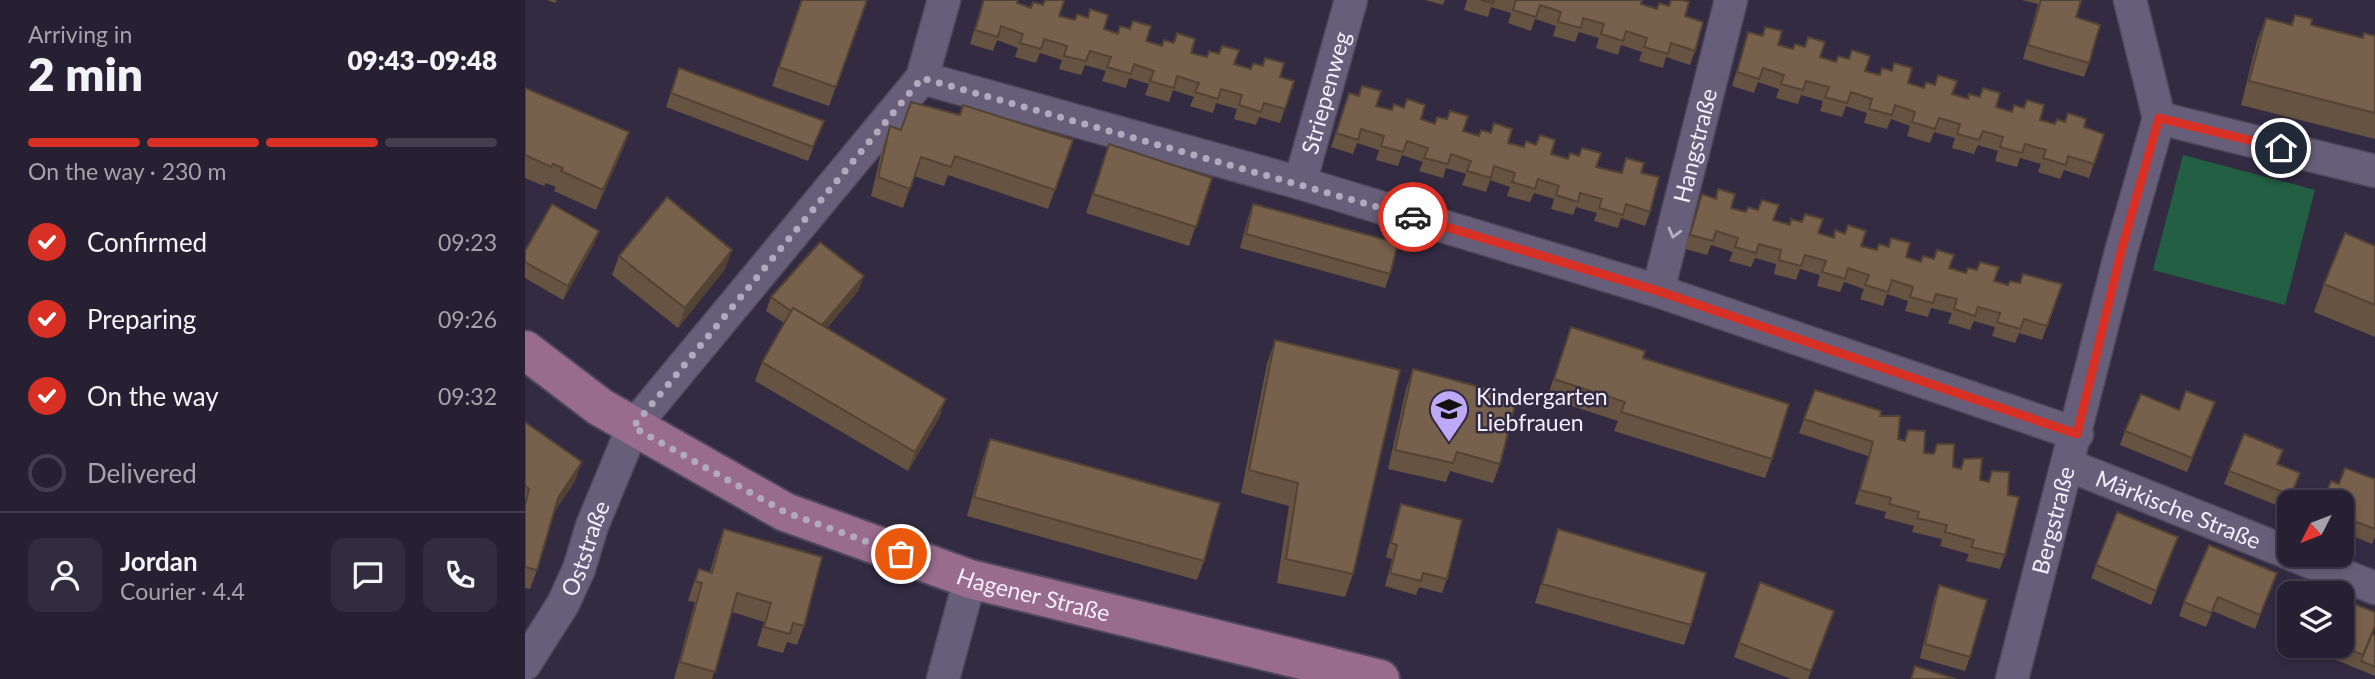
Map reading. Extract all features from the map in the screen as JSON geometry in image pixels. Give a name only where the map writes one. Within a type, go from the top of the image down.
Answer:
[{"type":"main road","name":"Hagener Straße","points":[[525,350],[633,427],[785,512],[970,579],[1380,679]]},
{"type":"street","points":[[944,0],[922,78],[1300,183],[1658,291],[2077,434]]},
{"type":"street","name":"Striepenweg","points":[[1300,183],[1351,0]]},
{"type":"street","name":"Hangstraße","points":[[1658,291],[1731,0]]},
{"type":"street","points":[[2130,0],[2159,118],[2375,171]]},
{"type":"street","name":"Oststraße","points":[[525,664],[563,604],[579,569],[592,526],[633,427],[922,78]]},
{"type":"street","name":"Bergstraße","points":[[2012,679],[2077,434],[2122,248],[2159,118]]},
{"type":"street","name":"Märkische Straße","points":[[2068,465],[2277,548]]},
{"type":"street","name":"Märkische Straße","points":[[2323,567],[2375,588]]},
{"type":"street","points":[[943,679],[970,579]]},
{"type":"green space","points":[[2183,155],[2315,190],[2285,305],[2153,270]]},
{"type":"building","points":[[802,0],[867,0],[836,87],[779,67]]},
{"type":"building","points":[[984,0],[1018,0],[1017,3],[1031,8],[1033,2],[1043,5],[1045,0],[1062,0],[1064,1],[1059,16],[1075,20],[1077,14],[1088,18],[1090,9],[1108,15],[1104,29],[1118,34],[1120,26],[1130,29],[1133,21],[1151,26],[1146,41],[1162,46],[1164,40],[1174,43],[1177,33],[1195,39],[1191,53],[1207,57],[1209,51],[1219,54],[1222,46],[1239,50],[1234,64],[1251,69],[1253,63],[1263,66],[1265,58],[1284,63],[1280,77],[1294,81],[1285,109],[1264,103],[1261,112],[1239,105],[1242,95],[1221,89],[1218,99],[1195,92],[1199,83],[1177,76],[1174,88],[1150,81],[1154,71],[1134,64],[1131,74],[1107,67],[1111,57],[1090,51],[1086,61],[1064,56],[1067,46],[1044,39],[1041,49],[1020,43],[1023,34],[1001,26],[998,37],[975,30]]},
{"type":"building","points":[[1516,0],[1642,0],[1641,4],[1657,9],[1659,3],[1669,6],[1671,0],[1682,0],[1689,2],[1685,16],[1703,22],[1695,51],[1671,43],[1668,54],[1644,47],[1647,38],[1626,31],[1623,41],[1601,34],[1604,24],[1583,18],[1581,28],[1558,22],[1561,12],[1540,5],[1536,17],[1513,10]]},
{"type":"building","points":[[2041,0],[2081,1],[2076,17],[2100,25],[2089,63],[2028,45]]},
{"type":"building","points":[[2295,15],[2312,19],[2311,25],[2363,38],[2364,33],[2375,36],[2375,113],[2249,81],[2266,18],[2292,25]]},
{"type":"building","points":[[1765,27],[1782,31],[1778,45],[1793,49],[1795,44],[1805,47],[1808,37],[1825,42],[1820,57],[1836,62],[1838,56],[1849,59],[1852,50],[1870,56],[1865,71],[1880,75],[1882,68],[1892,71],[1894,63],[1912,68],[1908,83],[1924,88],[1926,82],[1935,85],[1938,75],[1957,81],[1952,94],[1968,99],[1969,94],[1980,97],[1983,88],[2000,93],[1996,107],[2012,112],[2014,105],[2024,108],[2027,100],[2044,105],[2040,120],[2055,124],[2057,119],[2065,122],[2068,113],[2086,119],[2084,127],[2104,134],[2094,164],[2068,156],[2066,165],[2043,158],[2046,150],[2025,144],[2022,153],[2000,147],[2003,137],[1983,131],[1979,140],[1957,134],[1960,124],[1939,118],[1935,129],[1912,122],[1915,112],[1895,105],[1892,115],[1869,109],[1872,99],[1851,92],[1847,103],[1825,97],[1829,87],[1806,81],[1803,90],[1781,84],[1784,75],[1763,68],[1759,79],[1737,72],[1748,32],[1763,36]]},
{"type":"building","points":[[679,68],[824,121],[813,147],[671,93]]},
{"type":"building","points":[[1362,86],[1381,91],[1376,106],[1392,110],[1394,104],[1404,108],[1407,99],[1425,105],[1421,119],[1435,124],[1437,117],[1447,119],[1450,111],[1468,116],[1463,131],[1479,136],[1481,130],[1491,133],[1494,123],[1512,129],[1508,143],[1524,147],[1526,141],[1536,145],[1540,135],[1555,140],[1551,154],[1568,159],[1570,153],[1579,156],[1582,148],[1601,153],[1596,167],[1622,173],[1626,158],[1644,163],[1641,173],[1659,177],[1650,212],[1626,204],[1623,215],[1599,208],[1602,199],[1580,193],[1578,202],[1556,195],[1559,186],[1538,179],[1535,189],[1512,182],[1515,173],[1494,166],[1491,178],[1467,171],[1471,161],[1451,154],[1448,164],[1424,158],[1428,148],[1407,141],[1403,152],[1381,146],[1384,136],[1361,129],[1358,140],[1336,133],[1349,93],[1359,96]]},
{"type":"building","points":[[525,88],[629,132],[603,190],[561,171],[563,168],[553,164],[551,167],[525,155]]},
{"type":"building","points":[[911,102],[960,115],[963,105],[1073,140],[1055,190],[955,156],[951,167],[921,157],[910,189],[878,177],[890,126],[901,130]]},
{"type":"building","points":[[1109,144],[1212,178],[1196,227],[1093,194]]},
{"type":"building","points":[[1718,189],[1735,194],[1731,208],[1746,212],[1748,207],[1758,210],[1762,200],[1779,205],[1773,220],[1790,225],[1791,219],[1802,222],[1805,214],[1823,219],[1818,233],[1834,238],[1835,230],[1845,234],[1848,225],[1866,231],[1861,246],[1877,250],[1879,244],[1889,247],[1891,238],[1910,243],[1906,257],[1921,262],[1923,256],[1934,259],[1937,250],[1954,255],[1949,268],[1966,273],[1968,268],[1977,270],[1980,262],[1999,267],[1994,281],[2008,285],[2010,281],[2020,283],[2023,274],[2062,284],[2047,326],[2024,319],[2020,329],[1997,322],[2000,313],[1978,307],[1975,316],[1954,309],[1957,299],[1936,294],[1933,303],[1910,297],[1913,287],[1892,280],[1888,292],[1865,285],[1869,275],[1848,268],[1845,279],[1822,272],[1826,261],[1805,255],[1801,266],[1779,260],[1781,250],[1759,244],[1756,253],[1735,247],[1738,238],[1716,231],[1713,241],[1690,235],[1702,194],[1716,199]]},
{"type":"building","points":[[667,197],[732,250],[685,308],[619,256]]},
{"type":"building","points":[[552,204],[599,231],[568,286],[525,262],[525,251]]},
{"type":"building","points":[[1253,204],[1398,243],[1390,274],[1246,234]]},
{"type":"building","points":[[2345,233],[2375,246],[2375,305],[2324,284]]},
{"type":"building","points":[[820,242],[864,276],[822,325],[793,308],[791,311],[771,297]]},
{"type":"building","points":[[793,308],[946,399],[915,452],[762,362]]},
{"type":"building","points":[[1571,327],[1645,351],[1643,358],[1789,404],[1772,459],[1621,412],[1625,402],[1554,379]]},
{"type":"building","points":[[1275,340],[1400,370],[1353,574],[1286,559],[1298,483],[1249,470]]},
{"type":"building","name":"Kindergarten Liebfrauen","points":[[1413,369],[1517,397],[1500,464],[1457,452],[1453,463],[1395,450]]},
{"type":"building","points":[[1815,390],[1881,411],[1880,416],[1900,416],[1898,439],[1905,441],[1908,430],[1925,431],[1924,453],[1934,454],[1937,444],[1954,444],[1953,467],[1961,469],[1964,459],[1982,458],[1980,480],[1989,482],[1992,471],[2009,472],[2008,495],[2019,497],[2005,555],[1971,547],[1974,540],[1945,532],[1947,525],[1917,518],[1919,512],[1889,504],[1891,498],[1860,490],[1873,442],[1804,419]]},
{"type":"building","points":[[2186,391],[2215,402],[2192,458],[2125,431],[2141,394],[2179,410]]},
{"type":"building","points":[[525,422],[582,462],[558,498],[537,570],[525,567],[525,505],[529,489],[525,486]]},
{"type":"building","points":[[2244,434],[2283,450],[2277,464],[2300,473],[2293,490],[2278,490],[2229,471]]},
{"type":"building","points":[[990,439],[1220,503],[1204,561],[974,497]]},
{"type":"building","points":[[2345,468],[2375,479],[2375,529],[2354,521],[2354,490],[2328,490],[2331,481],[2339,484]]},
{"type":"building","points":[[1401,504],[1462,520],[1447,579],[1423,573],[1421,581],[1390,573],[1397,545],[1391,543]]},
{"type":"building","points":[[2117,512],[2178,537],[2156,591],[2096,565]]},
{"type":"building","points":[[724,529],[822,557],[804,626],[793,623],[790,634],[764,627],[771,603],[737,593],[715,672],[680,662],[702,583],[695,581],[699,569],[712,573]]},
{"type":"building","points":[[1558,529],[1706,573],[1691,625],[1542,584]]},
{"type":"building","points":[[2209,545],[2277,573],[2260,615],[2218,597],[2211,613],[2184,602]]},
{"type":"building","points":[[1760,582],[1834,611],[1811,671],[1739,643]]},
{"type":"building","points":[[1939,585],[1987,600],[1970,657],[1925,644]]},
{"type":"building","points":[[2354,604],[2375,612],[2375,626],[2363,655],[2354,651]]},
{"type":"building","points":[[2372,634],[2375,636],[2375,667],[2361,661]]},
{"type":"building","points":[[1915,666],[1956,679],[1911,679]]},
{"type":"way so far","points":[[901,554],[785,512],[633,427],[922,78],[1413,217]]},
{"type":"place","name":"Kindergarten Liebfrauen","points":[[1449,443]]},
{"type":"route","points":[[1413,217],[1658,291],[2077,434],[2122,248],[2159,118],[2281,148]]}]
